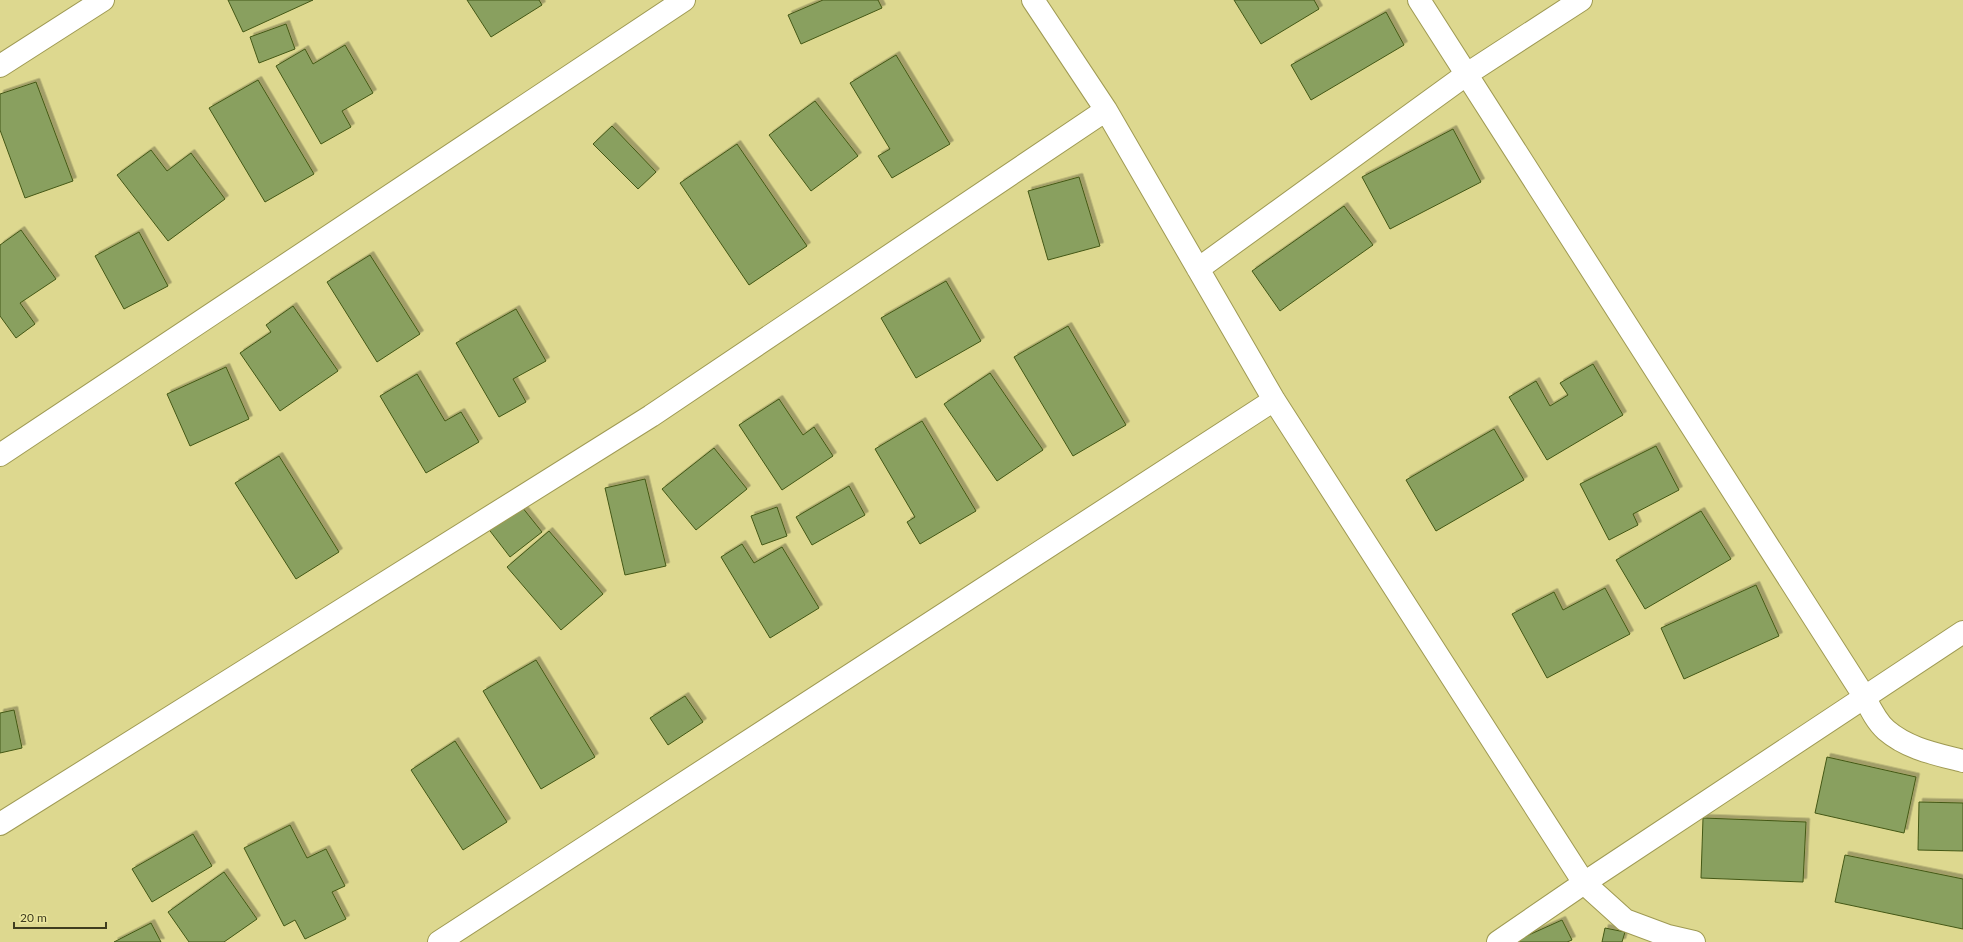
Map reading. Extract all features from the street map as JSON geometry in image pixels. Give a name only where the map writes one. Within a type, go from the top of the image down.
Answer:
[{"type":"street","points":[[0,66],[103,0]]},
{"type":"street","points":[[0,455],[684,0]]},
{"type":"street","points":[[1033,0],[1106,110],[1274,400],[1584,883],[1625,920],[1668,936],[1694,942]]},
{"type":"street","points":[[1419,0],[1864,696],[1873,714],[1885,730],[1921,751],[1963,761]]},
{"type":"street","points":[[1198,269],[1467,74],[1581,0]]},
{"type":"street","points":[[0,824],[651,416],[1106,110]]},
{"type":"street","points":[[439,942],[1274,400]]},
{"type":"street","points":[[1498,942],[1864,696],[1963,632]]},
{"type":"building","points":[[228,0],[313,0],[243,32]]},
{"type":"building","points":[[467,0],[539,0],[542,5],[491,37]]},
{"type":"building","points":[[823,0],[878,0],[882,8],[801,44],[788,15]]},
{"type":"building","points":[[1234,0],[1314,0],[1319,9],[1261,44]]},
{"type":"building","points":[[1386,12],[1404,45],[1311,100],[1291,65]]},
{"type":"building","points":[[286,24],[295,49],[259,63],[250,37]]},
{"type":"building","points":[[345,45],[373,93],[342,111],[351,127],[321,144],[276,66],[305,49],[313,64]]},
{"type":"building","points":[[896,55],[950,144],[892,178],[878,156],[890,149],[850,83]]},
{"type":"building","points":[[258,80],[314,174],[265,202],[209,108]]},
{"type":"building","points":[[36,82],[73,181],[25,198],[0,130],[0,94]]},
{"type":"building","points":[[815,101],[858,156],[811,191],[769,135]]},
{"type":"building","points":[[612,126],[656,172],[638,189],[593,144]]},
{"type":"building","points":[[1453,129],[1481,182],[1390,229],[1362,177]]},
{"type":"building","points":[[737,144],[807,246],[749,285],[680,183]]},
{"type":"building","points":[[151,150],[167,171],[191,153],[225,199],[168,241],[117,175]]},
{"type":"building","points":[[1079,177],[1100,246],[1048,260],[1028,191]]},
{"type":"building","points":[[1344,206],[1373,245],[1280,311],[1252,271]]},
{"type":"building","points":[[21,230],[56,279],[20,303],[35,324],[16,338],[0,316],[0,245]]},
{"type":"building","points":[[139,232],[168,286],[124,309],[95,256]]},
{"type":"building","points":[[370,255],[420,334],[377,362],[327,282]]},
{"type":"building","points":[[946,281],[981,341],[916,378],[881,318]]},
{"type":"building","points":[[293,306],[338,371],[280,411],[240,353],[271,332],[266,325]]},
{"type":"building","points":[[516,309],[546,361],[513,379],[526,402],[499,417],[456,343]]},
{"type":"building","points":[[1068,326],[1126,425],[1073,456],[1014,357]]},
{"type":"building","points":[[1593,364],[1623,415],[1547,460],[1509,397],[1536,381],[1550,406],[1568,395],[1560,383]]},
{"type":"building","points":[[226,367],[249,419],[190,446],[167,394]]},
{"type":"building","points":[[990,373],[1043,450],[997,481],[944,404]]},
{"type":"building","points":[[417,374],[445,421],[461,412],[479,442],[426,473],[380,396]]},
{"type":"building","points":[[779,399],[803,435],[814,427],[833,456],[782,490],[739,425]]},
{"type":"building","points":[[922,421],[976,511],[920,544],[907,522],[915,517],[875,449]]},
{"type":"building","points":[[1494,429],[1524,480],[1436,531],[1406,480]]},
{"type":"building","points":[[1656,446],[1679,490],[1633,514],[1638,525],[1609,540],[1580,484]]},
{"type":"building","points":[[714,448],[747,489],[696,530],[662,489]]},
{"type":"building","points":[[279,456],[339,552],[296,579],[235,483]]},
{"type":"building","points":[[645,479],[666,566],[625,575],[605,488]]},
{"type":"building","points":[[849,486],[865,515],[812,545],[796,517]]},
{"type":"building","points":[[518,502],[542,532],[510,557],[487,527]]},
{"type":"building","points":[[777,507],[787,536],[762,545],[751,516]]},
{"type":"building","points":[[1701,511],[1731,559],[1645,609],[1616,560]]},
{"type":"building","points":[[549,531],[603,594],[561,630],[507,567]]},
{"type":"building","points":[[742,544],[754,563],[782,547],[819,608],[770,638],[721,557]]},
{"type":"building","points":[[1756,585],[1779,636],[1684,679],[1661,628]]},
{"type":"building","points":[[1605,588],[1630,634],[1547,678],[1512,614],[1554,592],[1563,610]]},
{"type":"building","points":[[536,660],[595,757],[541,789],[483,691]]},
{"type":"building","points":[[685,696],[703,722],[668,745],[650,718]]},
{"type":"building","points":[[14,710],[22,748],[0,753],[0,713]]},
{"type":"building","points":[[455,741],[507,822],[463,850],[411,770]]},
{"type":"building","points":[[1827,757],[1916,777],[1904,833],[1815,813]]},
{"type":"building","points":[[1919,802],[1963,803],[1963,851],[1918,850]]},
{"type":"building","points":[[1703,818],[1806,822],[1803,882],[1701,878]]},
{"type":"building","points":[[290,825],[307,858],[326,849],[345,886],[332,892],[346,919],[305,939],[295,920],[284,926],[244,848]]},
{"type":"building","points":[[193,834],[212,866],[152,902],[132,869]]},
{"type":"building","points":[[1845,855],[1963,879],[1963,929],[1835,902]]},
{"type":"building","points":[[224,872],[257,919],[224,942],[189,942],[168,912]]},
{"type":"building","points":[[1562,920],[1572,940],[1567,942],[1513,942]]},
{"type":"building","points":[[151,923],[161,942],[114,942]]},
{"type":"building","points":[[1605,928],[1625,932],[1622,942],[1602,942]]}]
